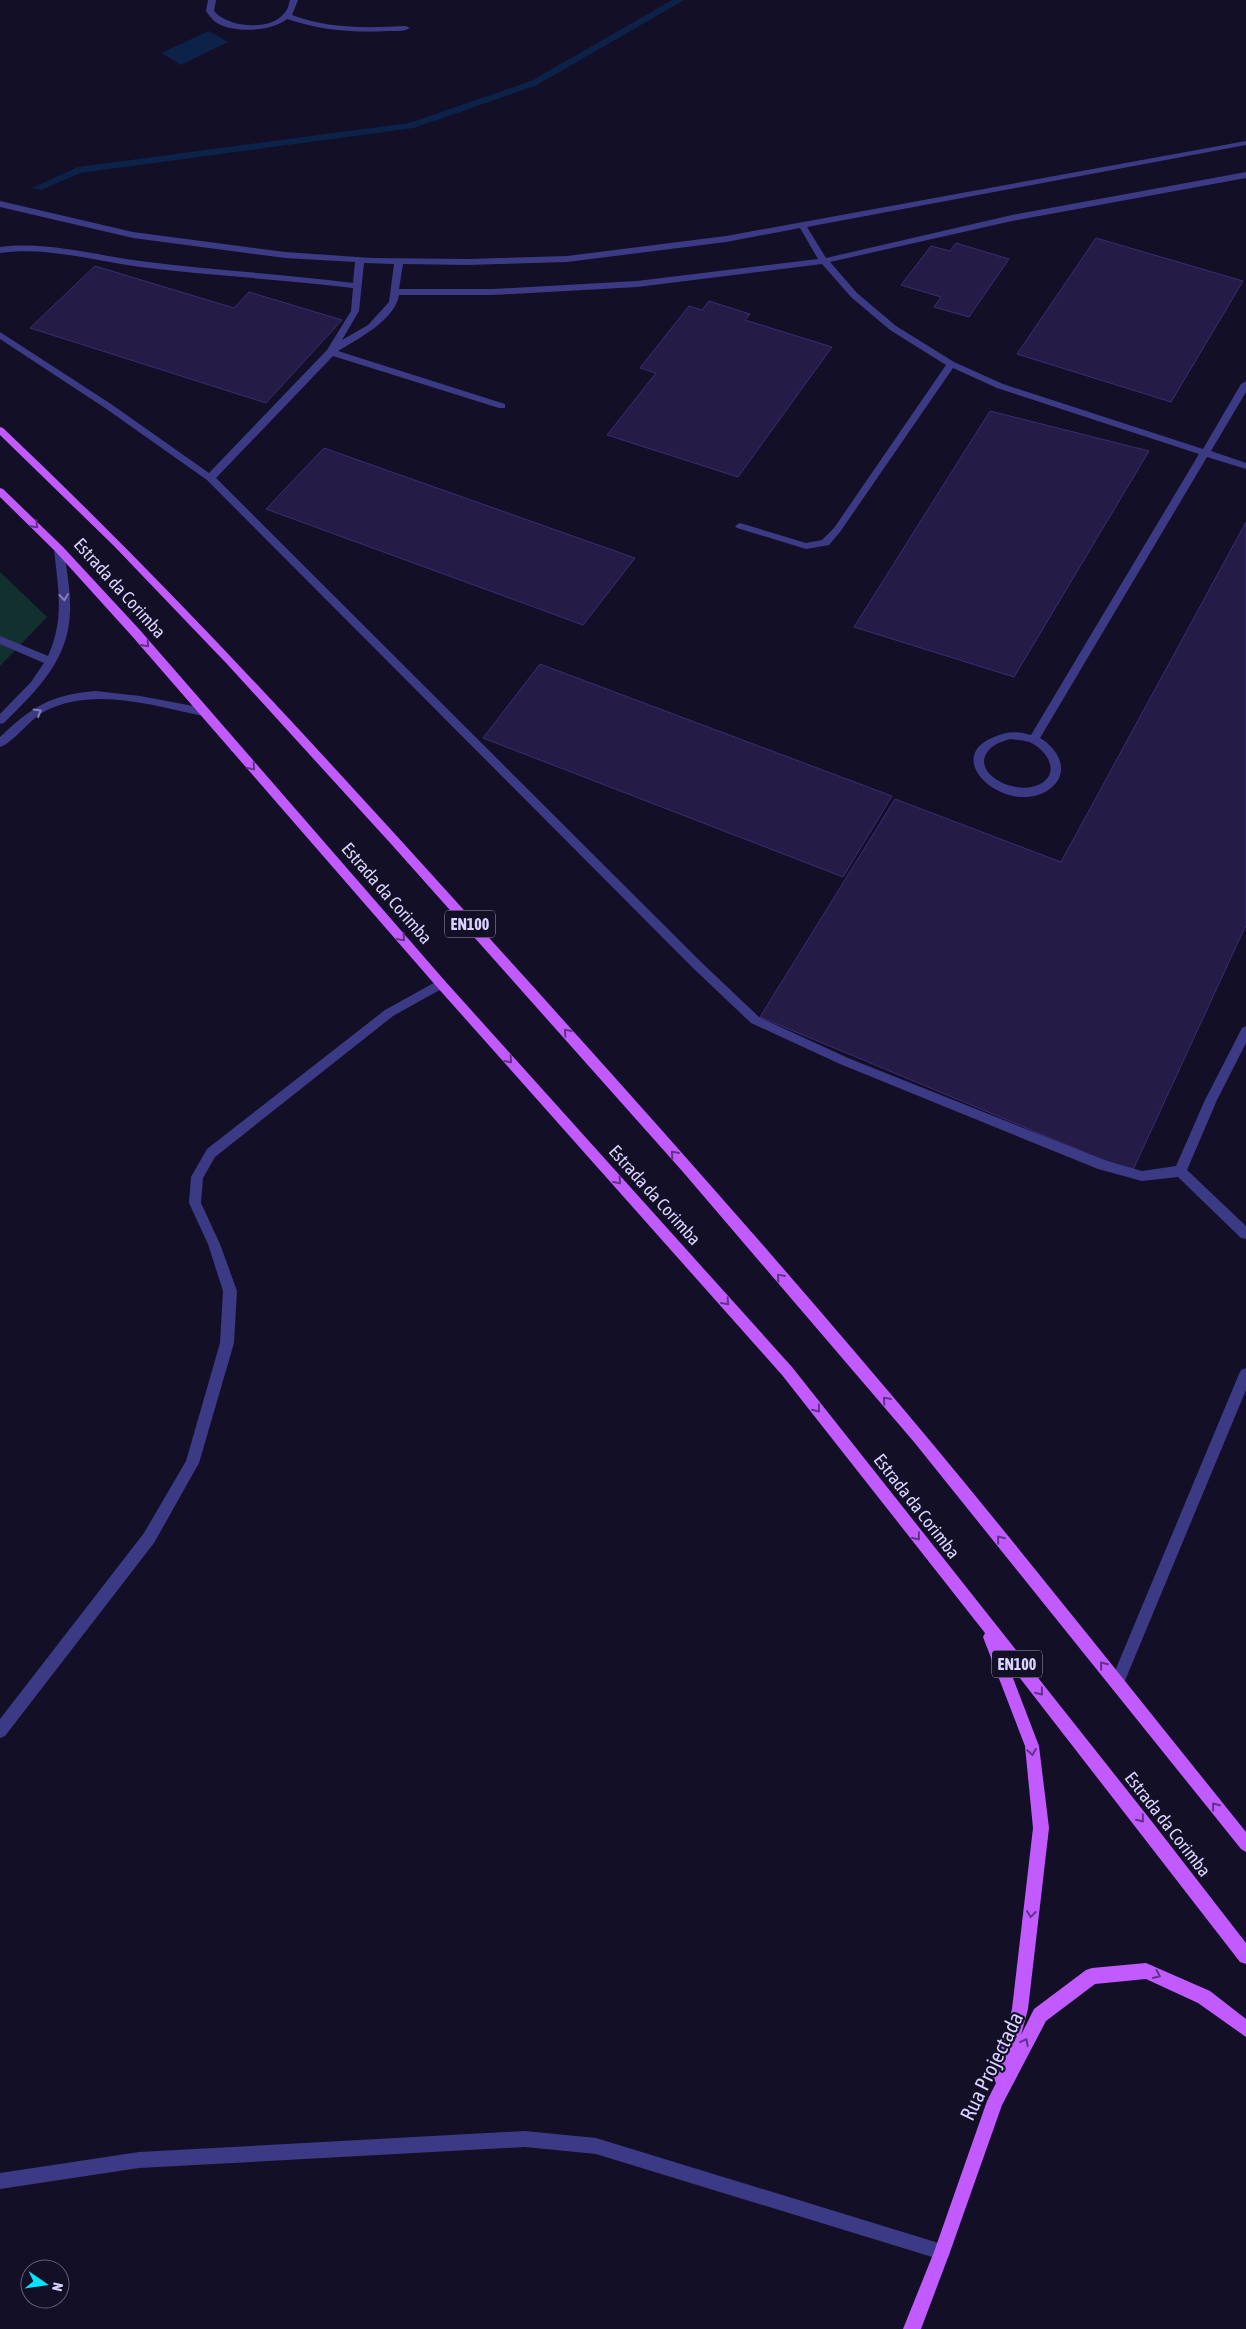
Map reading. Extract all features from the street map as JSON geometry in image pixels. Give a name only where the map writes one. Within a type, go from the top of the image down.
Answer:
[{"type":"main road","name":"Estrada da Corimba","points":[[0,430],[69,496],[232,662],[600,1068],[918,1437],[1246,1844]]},
{"type":"main road","name":"Estrada da Corimba","points":[[0,491],[59,549],[441,984],[788,1371],[986,1625],[1148,1828],[1246,1956]]},
{"type":"main road","points":[[986,1625],[1032,1746],[1041,1828],[1020,2009],[994,2101]]},
{"type":"main road","name":"Rua Projectada","points":[[912,2329],[942,2252],[994,2101],[1040,2015],[1092,1976],[1146,1971],[1204,1996],[1246,2030]]},
{"type":"street","points":[[212,0],[209,6],[210,14],[218,21],[230,26],[259,27],[276,22],[287,16],[294,3]]},
{"type":"street","points":[[287,16],[308,24],[332,29],[370,31],[406,28]]},
{"type":"street","points":[[0,204],[132,235],[285,255],[399,262],[567,259],[726,239],[1246,143]]},
{"type":"street","points":[[396,292],[493,292],[637,284],[824,261],[1012,218],[1246,175]]},
{"type":"street","points":[[802,225],[824,261],[854,295],[893,328],[951,364],[1000,386],[1246,466]]},
{"type":"street","points":[[0,250],[8,248],[48,252],[166,267],[356,286]]},
{"type":"street","points":[[331,352],[355,311],[360,260]]},
{"type":"street","points":[[210,478],[331,352],[371,326],[393,303],[399,262]]},
{"type":"street","points":[[0,334],[108,406],[210,478],[754,1020],[844,1061],[1102,1165],[1142,1176],[1180,1172],[1246,1234]]},
{"type":"street","points":[[331,352],[502,406]]},
{"type":"street","points":[[740,526],[806,546],[825,542],[837,530],[951,364]]},
{"type":"street","points":[[1034,739],[1246,384]]},
{"type":"street","points":[[0,720],[52,662],[59,646],[65,611],[59,549]]},
{"type":"street","points":[[0,640],[52,662]]},
{"type":"street","points":[[0,743],[36,712],[66,698],[99,694],[204,712]]},
{"type":"street","points":[[1009,735],[1034,739],[1053,754],[1057,764],[1056,774],[1051,783],[1042,789],[1029,793],[1016,793],[1002,790],[983,776],[978,758],[981,750],[988,743],[1009,735]]},
{"type":"street","points":[[0,1731],[149,1538],[192,1463],[228,1343],[230,1292],[214,1244],[196,1203],[197,1177],[211,1153],[389,1013],[441,984]]},
{"type":"street","points":[[1180,1172],[1211,1100],[1246,1031]]},
{"type":"street","points":[[1117,1683],[1246,1374]]},
{"type":"street","points":[[0,2181],[139,2160],[525,2139],[596,2146],[942,2252]]},
{"type":"green space","points":[[0,572],[47,617],[0,666]]},
{"type":"water","points":[[209,31],[228,42],[181,65],[161,53]]},
{"type":"building","points":[[1096,238],[1243,281],[1171,402],[1017,354]]},
{"type":"building","points":[[956,243],[1009,259],[969,317],[934,307],[941,297],[901,285],[931,246],[950,251]]},
{"type":"building","points":[[95,266],[234,308],[249,292],[342,320],[266,403],[30,328]]},
{"type":"building","points":[[709,301],[750,314],[745,320],[832,347],[738,477],[607,435],[656,373],[640,368],[689,306],[702,310]]},
{"type":"building","points":[[990,411],[1149,451],[1014,677],[854,627]]},
{"type":"building","points":[[324,448],[635,558],[583,625],[266,509]]},
{"type":"building","points":[[1246,522],[1246,925],[1132,1172],[760,1017],[895,799],[1061,862]]},
{"type":"building","points":[[540,664],[892,796],[843,877],[483,738]]},
{"type":"waterway","points":[[37,188],[78,170],[411,126],[534,83],[679,0]]}]
